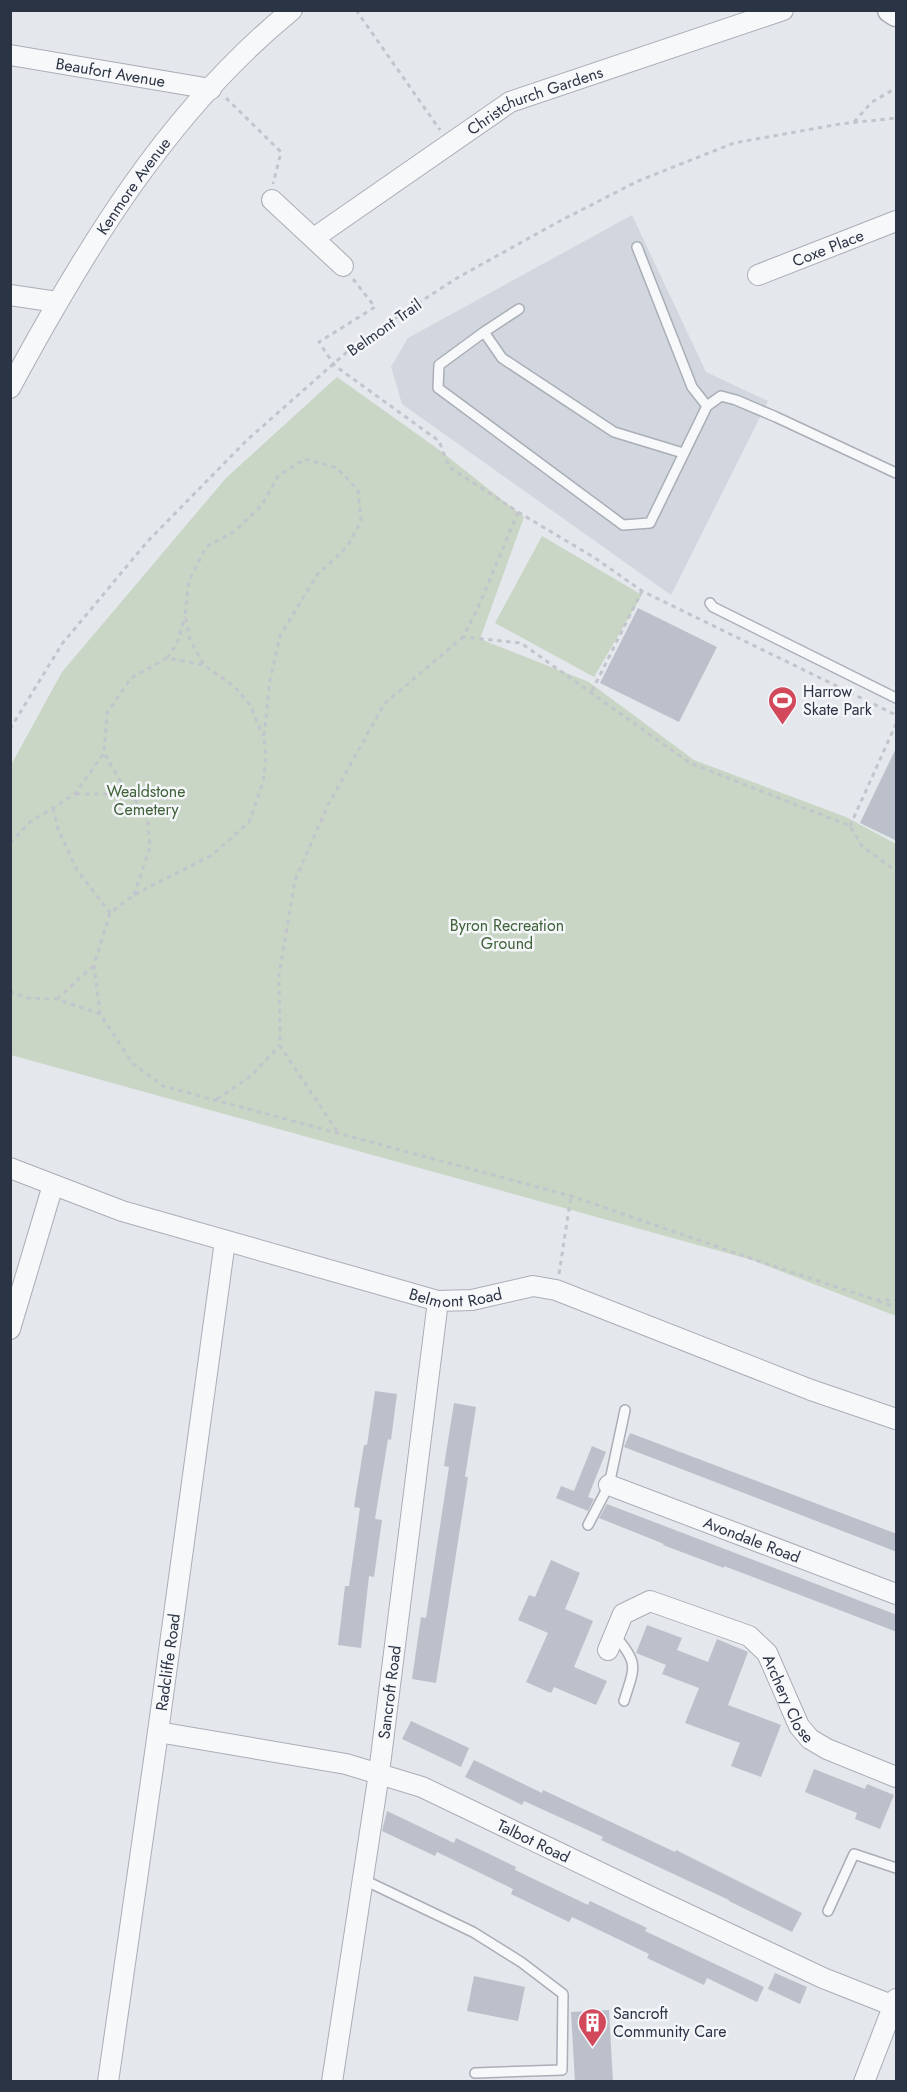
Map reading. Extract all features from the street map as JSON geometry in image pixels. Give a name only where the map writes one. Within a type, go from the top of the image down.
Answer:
[{"type":"street","name":"Kenmore Avenue","points":[[10,387],[57,302],[128,190],[176,128],[212,87],[268,30],[292,10]]},
{"type":"street","name":"Christchurch Gardens","points":[[314,238],[510,102],[783,10]]},
{"type":"street","points":[[890,10],[897,14]]},
{"type":"street","name":"Beaufort Avenue","points":[[10,55],[212,87]]},
{"type":"street","points":[[272,201],[343,266]]},
{"type":"street","name":"Coxe Place","points":[[758,274],[897,222]]},
{"type":"street","points":[[10,295],[57,302]]},
{"type":"street","name":"Belmont Road","points":[[10,1168],[122,1211],[438,1301],[472,1300],[533,1286],[556,1290],[811,1390],[897,1419]]},
{"type":"street","points":[[10,1329],[53,1185]]},
{"type":"street","name":"Radcliffe Road","points":[[108,2082],[225,1240]]},
{"type":"street","name":"Sancroft Road","points":[[332,2082],[379,1773],[438,1301]]},
{"type":"street","name":"Avondale Road","points":[[609,1485],[897,1594]]},
{"type":"street","name":"Archery Close","points":[[610,1642],[623,1614],[650,1601],[749,1636],[767,1653],[799,1726],[810,1739],[827,1749],[897,1777]]},
{"type":"street","name":"Talbot Road","points":[[158,1732],[346,1764],[422,1787],[651,1898],[812,1972],[895,2002]]},
{"type":"street","points":[[864,2082],[895,2002]]},
{"type":"lane","points":[[637,247],[692,387],[706,406]]},
{"type":"lane","points":[[519,309],[439,365],[438,387],[623,525],[650,523],[706,406],[721,396],[776,417],[897,473]]},
{"type":"lane","points":[[484,332],[502,358],[614,432],[682,453]]},
{"type":"lane","points":[[710,603],[713,607],[897,698]]},
{"type":"lane","points":[[588,1524],[609,1485],[625,1410]]},
{"type":"lane","points":[[610,1642],[629,1652],[633,1663],[634,1669],[624,1701]]},
{"type":"lane","points":[[828,1911],[854,1854],[897,1868]]},
{"type":"lane","points":[[363,1880],[473,1932],[521,1962],[563,1994],[562,2070],[476,2073]]},
{"type":"path","points":[[356,10],[449,143]]},
{"type":"path","points":[[212,87],[281,152],[272,201]]},
{"type":"path","points":[[853,123],[872,102],[897,88]]},
{"type":"path","name":"Belmont Trail","points":[[10,729],[62,644],[147,542],[247,440],[357,343],[457,278],[638,181],[734,144],[853,123],[897,118]]},
{"type":"path","points":[[338,1133],[280,1046],[279,975],[295,880],[328,805],[384,704],[463,637],[477,610],[518,512],[449,467],[439,441],[334,365],[319,342],[375,307],[343,266]]},
{"type":"path","points":[[10,843],[30,822],[75,794],[104,753],[107,713],[131,678],[167,658],[177,644],[185,615],[189,581],[206,547],[235,531],[262,505],[278,476],[305,459],[337,468],[358,490],[361,521],[347,547],[317,575],[280,636],[270,680],[264,737],[266,758],[263,782],[249,822],[212,855],[134,895],[110,913],[94,965],[100,1014],[133,1064],[163,1086],[571,1196],[897,1307]]},
{"type":"path","points":[[592,691],[642,591]]},
{"type":"path","points":[[185,615],[190,640],[204,665],[234,687],[250,705],[264,737]]},
{"type":"path","points":[[463,637],[521,643],[592,691],[690,763],[850,826],[862,846],[897,871]]},
{"type":"path","points":[[167,658],[204,665]]},
{"type":"path","points":[[850,826],[897,724]]},
{"type":"path","points":[[104,753],[128,794],[147,811],[150,847],[134,895]]},
{"type":"path","points":[[75,794],[128,794]]},
{"type":"path","points":[[53,808],[58,829],[76,870],[110,913]]},
{"type":"path","points":[[57,999],[94,965]]},
{"type":"path","points":[[10,991],[26,998],[57,999],[100,1014]]},
{"type":"path","points":[[217,1099],[251,1076],[280,1046]]},
{"type":"path","points":[[556,1290],[571,1196]]},
{"type":"path","points":[[876,1300],[897,1299]]},
{"type":"shaded area","points":[[632,215],[706,372],[768,401],[671,595],[402,404],[391,367],[408,338]]},
{"type":"green space","name":"Byron Recreation Ground","points":[[337,377],[438,449],[524,517],[480,639],[589,682],[694,760],[846,817],[896,844],[896,1316],[752,1260],[11,1055],[11,765],[62,672],[226,478]]},
{"type":"green space","points":[[542,536],[642,595],[594,677],[495,623]]},
{"type":"building","points":[[638,608],[717,647],[679,722],[600,683]]},
{"type":"building","points":[[897,746],[897,841],[860,823]]},
{"type":"building","points":[[375,1391],[397,1394],[391,1440],[388,1439],[375,1519],[382,1520],[374,1577],[369,1576],[361,1648],[338,1645],[345,1586],[349,1586],[360,1508],[354,1507]]},
{"type":"building","points":[[454,1403],[476,1407],[465,1477],[468,1477],[436,1683],[412,1679],[421,1617],[426,1618],[449,1467],[444,1466]]},
{"type":"building","points":[[630,1433],[897,1534],[897,1552],[624,1447]]},
{"type":"building","points":[[592,1446],[606,1452],[588,1497],[594,1499],[588,1511],[556,1498],[561,1486],[574,1491]]},
{"type":"building","points":[[607,1504],[897,1615],[897,1632],[663,1545],[599,1518]]},
{"type":"building","points":[[551,1560],[580,1573],[565,1609],[593,1621],[574,1667],[607,1681],[596,1705],[554,1687],[551,1693],[526,1682],[548,1633],[518,1620],[529,1595],[535,1597]]},
{"type":"building","points":[[647,1625],[682,1638],[677,1650],[708,1662],[717,1639],[748,1652],[728,1705],[781,1725],[761,1777],[731,1766],[740,1743],[685,1723],[699,1688],[662,1674],[666,1665],[636,1653]]},
{"type":"building","points":[[411,1721],[469,1748],[461,1767],[402,1739]]},
{"type":"building","points":[[474,1760],[542,1793],[543,1790],[675,1852],[676,1850],[802,1913],[792,1932],[601,1840],[603,1837],[524,1801],[522,1805],[465,1777]]},
{"type":"building","points":[[814,1769],[865,1789],[867,1784],[894,1795],[880,1829],[855,1819],[857,1813],[805,1792]]},
{"type":"building","points":[[387,1811],[454,1843],[456,1838],[516,1867],[515,1870],[588,1905],[590,1901],[647,1928],[645,1931],[764,1987],[757,2002],[707,1978],[704,1985],[647,1958],[649,1954],[572,1917],[569,1922],[511,1894],[513,1889],[437,1852],[435,1856],[382,1831]]},
{"type":"building","points":[[775,1973],[807,1987],[800,2004],[768,1989]]},
{"type":"building","points":[[474,1976],[525,1987],[518,2021],[467,2011]]},
{"type":"building","name":"Sancroft Community Care","points":[[609,2010],[613,2082],[575,2082],[571,2012]]},
{"type":"place","name":"Harrow Skate Park","points":[[782,726]]},
{"type":"place","name":"Sancroft Community Care","points":[[592,2048]]},
{"type":"park label","name":"Wealdstone Cemetery","points":[[146,800]]}]
